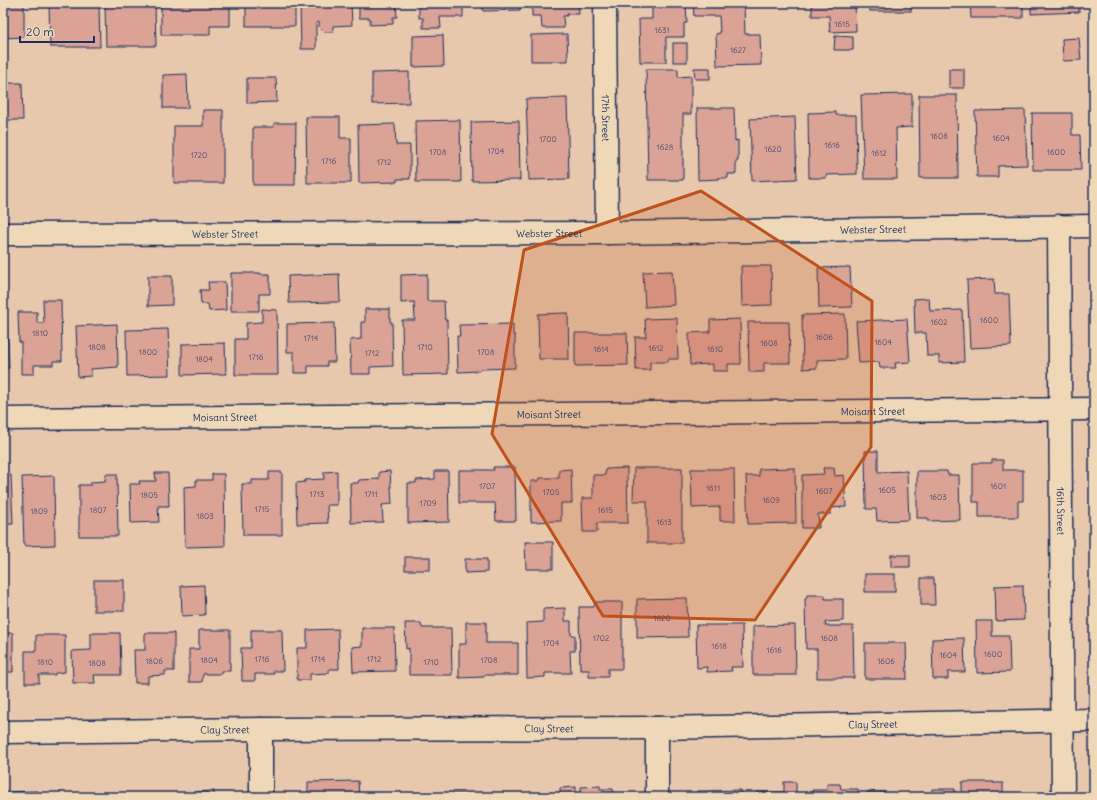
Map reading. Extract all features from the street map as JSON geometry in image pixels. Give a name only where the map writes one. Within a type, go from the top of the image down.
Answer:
[{"type":"street","name":"17th Street","points":[[605,3],[607,233]]},
{"type":"street","name":"16th Street","points":[[1059,226],[1064,797]]},
{"type":"street","name":"Webster Street","points":[[3,234],[607,233],[1094,226]]},
{"type":"street","name":"Moisant Street","points":[[3,419],[1094,409]]},
{"type":"street","name":"Clay Street","points":[[3,732],[261,729],[657,728],[1094,720]]},
{"type":"street","points":[[657,728],[657,797]]},
{"type":"street","points":[[261,729],[261,797]]},
{"type":"highlighted area","points":[[701,191],[872,301],[871,447],[755,620],[603,616],[492,434],[524,250]]},
{"type":"building","points":[[3,3],[24,3],[24,37],[3,38]]},
{"type":"building","points":[[49,3],[99,3],[100,47],[50,47]]},
{"type":"building","points":[[105,3],[155,3],[156,46],[106,46]]},
{"type":"building","points":[[161,3],[230,3],[230,26],[210,26],[210,35],[161,35]]},
{"type":"building","points":[[246,3],[295,3],[295,26],[246,26]]},
{"type":"building","points":[[300,3],[351,3],[352,25],[333,26],[333,32],[324,32],[319,27],[319,22],[316,23],[316,49],[301,49]]},
{"type":"building","points":[[359,3],[396,3],[397,17],[393,17],[393,24],[370,25],[370,18],[359,18]]},
{"type":"building","points":[[419,3],[463,3],[463,17],[440,17],[441,28],[423,28],[423,18],[419,18]]},
{"type":"building","points":[[482,3],[520,3],[520,10],[483,11]]},
{"type":"building","points":[[532,3],[578,3],[579,14],[567,14],[567,16],[563,16],[564,28],[542,28],[541,16],[532,16]]},
{"type":"building","points":[[652,3],[686,3],[687,23],[684,23],[684,37],[666,37],[666,62],[640,62],[639,19],[652,19]]},
{"type":"building","points":[[693,3],[744,3],[745,34],[760,34],[761,65],[717,66],[716,34],[720,33],[719,16],[694,16]]},
{"type":"building","points":[[812,3],[855,3],[856,31],[830,32],[829,16],[812,16]]},
{"type":"building","points":[[870,3],[911,3],[911,11],[870,11]]},
{"type":"building","points":[[970,3],[1023,3],[1023,18],[971,18]]},
{"type":"building","points":[[1031,3],[1079,3],[1079,12],[1031,14]]},
{"type":"building","points":[[567,34],[568,61],[531,61],[531,35]]},
{"type":"building","points":[[443,35],[444,66],[413,67],[413,36]]},
{"type":"building","points":[[835,36],[853,37],[853,50],[834,50]]},
{"type":"building","points":[[1079,38],[1081,60],[1063,61],[1062,39]]},
{"type":"building","points":[[673,43],[687,43],[687,62],[673,62]]},
{"type":"building","points":[[694,68],[710,68],[710,79],[695,79]]},
{"type":"building","points":[[646,69],[678,69],[678,77],[691,76],[691,114],[683,114],[683,180],[648,180]]},
{"type":"building","points":[[949,69],[964,69],[964,88],[949,88]]},
{"type":"building","points":[[409,72],[409,103],[372,104],[372,73]]},
{"type":"building","points":[[187,74],[188,108],[163,108],[163,75]]},
{"type":"building","points":[[247,78],[276,78],[277,102],[247,103]]},
{"type":"building","points":[[3,83],[22,83],[23,120],[3,120]]},
{"type":"building","points":[[912,94],[912,127],[896,128],[897,179],[864,179],[861,95]]},
{"type":"building","points":[[919,95],[957,95],[958,178],[920,178]]},
{"type":"building","points":[[567,98],[569,179],[529,180],[526,99]]},
{"type":"building","points":[[697,108],[734,108],[735,141],[738,140],[738,161],[736,161],[736,174],[728,174],[728,178],[698,180]]},
{"type":"building","points":[[203,110],[223,110],[223,183],[174,183],[174,126],[203,126]]},
{"type":"building","points":[[1025,110],[1027,165],[998,166],[998,177],[977,177],[975,111]]},
{"type":"building","points":[[835,112],[836,115],[856,115],[857,174],[826,175],[826,178],[809,178],[808,113]]},
{"type":"building","points":[[1032,113],[1072,113],[1072,135],[1080,135],[1081,170],[1033,170]]},
{"type":"building","points":[[306,117],[340,117],[340,138],[351,138],[351,183],[307,183]]},
{"type":"building","points":[[795,117],[797,179],[752,181],[750,119]]},
{"type":"building","points":[[460,120],[461,182],[416,182],[415,121]]},
{"type":"building","points":[[519,121],[520,180],[472,181],[471,122]]},
{"type":"building","points":[[274,123],[296,123],[295,185],[253,185],[253,127],[274,127]]},
{"type":"building","points":[[395,124],[396,145],[410,145],[410,179],[397,179],[397,182],[359,183],[358,125]]},
{"type":"building","points":[[741,266],[771,266],[772,305],[742,306]]},
{"type":"building","points":[[850,267],[852,307],[819,308],[818,268]]},
{"type":"building","points":[[672,271],[674,305],[645,307],[643,272]]},
{"type":"building","points":[[231,273],[270,274],[270,294],[259,294],[259,311],[231,311]]},
{"type":"building","points":[[339,274],[340,302],[289,303],[288,276]]},
{"type":"building","points":[[427,274],[427,301],[444,301],[445,320],[447,320],[448,374],[403,375],[402,320],[415,320],[414,302],[401,303],[401,275]]},
{"type":"building","points":[[148,276],[172,276],[172,305],[148,306]]},
{"type":"building","points":[[994,279],[995,294],[1009,294],[1011,346],[970,348],[967,280]]},
{"type":"building","points":[[208,282],[225,282],[226,310],[209,311],[208,304],[201,304],[200,290],[209,290]]},
{"type":"building","points":[[929,298],[930,311],[962,310],[964,362],[939,363],[939,356],[927,356],[926,333],[915,333],[914,299]]},
{"type":"building","points":[[43,300],[61,300],[62,361],[53,361],[53,365],[34,365],[34,374],[21,374],[21,342],[19,342],[18,312],[37,312],[37,323],[44,323]]},
{"type":"building","points":[[262,309],[277,310],[278,375],[235,375],[235,339],[246,339],[246,323],[262,322]]},
{"type":"building","points":[[365,309],[390,309],[390,322],[392,322],[393,366],[370,367],[370,374],[351,374],[350,340],[361,339],[361,322],[365,322]]},
{"type":"building","points":[[568,313],[569,359],[539,359],[538,314]]},
{"type":"building","points":[[845,314],[846,359],[817,360],[817,368],[803,369],[802,315]]},
{"type":"building","points":[[677,318],[678,359],[668,359],[668,362],[650,362],[650,370],[636,370],[635,337],[646,337],[645,319]]},
{"type":"building","points":[[740,319],[741,364],[728,364],[728,371],[713,371],[713,364],[690,365],[689,333],[710,332],[710,320]]},
{"type":"building","points":[[907,319],[910,362],[895,363],[896,368],[880,368],[879,362],[859,363],[856,321]]},
{"type":"building","points":[[748,322],[789,322],[790,363],[764,363],[764,372],[749,372]]},
{"type":"building","points":[[334,323],[335,362],[327,362],[327,366],[308,366],[308,373],[294,373],[294,352],[287,352],[287,324]]},
{"type":"building","points":[[117,324],[118,367],[91,369],[91,376],[78,377],[76,326]]},
{"type":"building","points":[[513,324],[513,335],[515,335],[515,368],[480,369],[479,371],[458,372],[457,336],[460,336],[459,325]]},
{"type":"building","points":[[3,325],[7,325],[9,368],[3,368]]},
{"type":"building","points":[[168,329],[170,375],[127,376],[126,330]]},
{"type":"building","points":[[575,333],[627,333],[628,365],[575,366]]},
{"type":"building","points":[[225,343],[226,374],[182,375],[182,344]]},
{"type":"building","points":[[865,451],[878,451],[878,472],[907,471],[909,520],[877,521],[876,509],[866,509]]},
{"type":"building","points":[[992,460],[1003,460],[1003,470],[1023,470],[1023,501],[1018,501],[1018,517],[979,517],[979,502],[973,502],[973,463],[992,463]]},
{"type":"building","points":[[493,467],[515,467],[516,521],[496,521],[495,503],[459,503],[459,470],[494,470]]},
{"type":"building","points":[[627,468],[628,523],[597,523],[597,532],[583,532],[582,498],[593,498],[593,475],[605,475],[606,469]]},
{"type":"building","points":[[634,468],[682,468],[682,543],[647,543],[647,501],[633,501]]},
{"type":"building","points":[[795,468],[796,523],[748,524],[746,476],[759,476],[759,469]]},
{"type":"building","points":[[823,468],[834,468],[835,476],[844,475],[846,507],[831,508],[831,514],[818,514],[819,528],[802,528],[802,475],[824,474]]},
{"type":"building","points":[[571,469],[572,503],[561,503],[561,521],[531,522],[531,481],[539,481],[540,478],[559,478],[559,470]]},
{"type":"building","points":[[691,469],[734,469],[735,521],[720,521],[720,507],[692,508]]},
{"type":"building","points":[[337,471],[337,505],[327,505],[328,523],[297,524],[296,483],[305,482],[305,480],[324,479],[324,472]]},
{"type":"building","points":[[390,471],[392,504],[382,505],[383,522],[351,523],[350,483],[358,483],[359,480],[379,479],[379,472]]},
{"type":"building","points":[[435,471],[448,471],[449,522],[408,523],[408,483],[416,483],[416,480],[435,479]]},
{"type":"building","points":[[917,471],[947,471],[948,475],[959,475],[960,520],[928,521],[928,518],[917,518]]},
{"type":"building","points":[[269,472],[282,472],[282,535],[243,535],[242,484],[252,484],[252,480],[269,480]]},
{"type":"building","points":[[155,473],[168,473],[169,506],[158,506],[159,522],[131,523],[130,484],[140,484],[139,481],[156,481]]},
{"type":"building","points":[[106,474],[117,474],[118,536],[79,536],[79,485],[91,485],[91,482],[105,481]]},
{"type":"building","points":[[212,474],[224,474],[225,546],[185,547],[184,487],[196,486],[196,480],[212,480]]},
{"type":"building","points":[[3,475],[11,475],[13,524],[3,524]]},
{"type":"building","points":[[54,476],[55,545],[24,546],[22,477]]},
{"type":"building","points":[[525,542],[553,542],[553,569],[526,569]]},
{"type":"building","points":[[891,555],[910,555],[910,567],[891,567]]},
{"type":"building","points":[[405,557],[430,557],[430,570],[405,570]]},
{"type":"building","points":[[465,559],[487,559],[487,572],[465,573]]},
{"type":"building","points":[[865,574],[895,574],[895,592],[865,592]]},
{"type":"building","points":[[921,578],[934,578],[935,605],[921,605]]},
{"type":"building","points":[[94,580],[124,580],[124,611],[94,611]]},
{"type":"building","points":[[204,585],[205,615],[182,616],[181,586]]},
{"type":"building","points":[[1023,585],[1024,620],[996,621],[995,586]]},
{"type":"building","points":[[807,595],[825,595],[825,599],[843,599],[843,621],[826,622],[825,626],[853,626],[854,678],[817,678],[817,649],[806,649],[805,599]]},
{"type":"building","points":[[687,598],[688,637],[637,638],[637,599]]},
{"type":"building","points":[[595,602],[622,602],[622,669],[608,669],[608,677],[589,677],[589,670],[580,670],[579,607],[594,607]]},
{"type":"building","points":[[565,608],[565,621],[571,621],[571,635],[575,635],[575,651],[570,651],[571,673],[545,673],[545,677],[527,678],[526,623],[543,622],[543,609]]},
{"type":"building","points":[[976,621],[992,621],[992,636],[1009,636],[1010,672],[977,673]]},
{"type":"building","points":[[466,622],[486,622],[486,643],[518,643],[518,675],[484,675],[484,677],[459,678],[459,644],[466,644]]},
{"type":"building","points":[[405,623],[421,623],[422,628],[451,628],[452,675],[409,675],[409,648],[406,649]]},
{"type":"building","points":[[696,625],[742,625],[743,667],[731,667],[732,671],[707,672],[707,667],[697,668]]},
{"type":"building","points":[[795,625],[796,675],[753,675],[753,626]]},
{"type":"building","points":[[362,628],[394,628],[395,671],[353,672],[352,647],[362,646]]},
{"type":"building","points":[[338,629],[339,669],[329,669],[329,673],[310,674],[310,680],[297,680],[297,648],[307,648],[307,630]]},
{"type":"building","points":[[199,630],[230,630],[230,671],[221,671],[221,674],[203,674],[202,682],[189,682],[189,649],[199,649]]},
{"type":"building","points":[[251,630],[282,630],[283,671],[274,671],[274,674],[255,674],[255,681],[242,681],[241,648],[251,648]]},
{"type":"building","points":[[3,633],[13,633],[13,672],[5,672],[5,676],[3,676]]},
{"type":"building","points":[[91,633],[120,633],[121,675],[94,675],[95,683],[73,683],[72,651],[91,650]]},
{"type":"building","points":[[145,633],[174,633],[174,671],[165,671],[165,675],[148,676],[148,683],[135,683],[134,650],[145,650]]},
{"type":"building","points":[[36,635],[65,635],[65,672],[55,673],[55,675],[39,675],[39,683],[25,683],[25,651],[36,651]]},
{"type":"building","points":[[964,638],[965,672],[948,672],[948,679],[933,679],[932,639]]},
{"type":"building","points":[[865,643],[906,643],[907,679],[865,679]]},
{"type":"building","points":[[358,781],[359,797],[308,797],[308,782]]},
{"type":"building","points":[[784,782],[796,782],[796,797],[756,797],[756,792],[784,792]]},
{"type":"building","points":[[962,782],[1003,783],[1003,797],[962,797]]},
{"type":"building","points":[[827,784],[840,784],[841,789],[858,789],[858,797],[812,797],[812,790],[827,790]]},
{"type":"building","points":[[600,786],[600,789],[613,789],[614,797],[582,797],[581,787]]},
{"type":"building","points":[[576,787],[576,797],[560,797],[560,788]]},
{"type":"building","points":[[932,789],[955,789],[955,797],[920,797],[920,793],[932,793]]},
{"type":"building","points":[[740,790],[741,797],[698,797],[697,791]]},
{"type":"building","points":[[38,791],[39,797],[4,797],[4,792]]},
{"type":"building","points":[[214,791],[214,797],[197,797],[197,792]]},
{"type":"building","points":[[867,792],[901,794],[901,797],[867,797]]},
{"type":"building","points":[[409,794],[467,794],[467,797],[409,797]]}]
